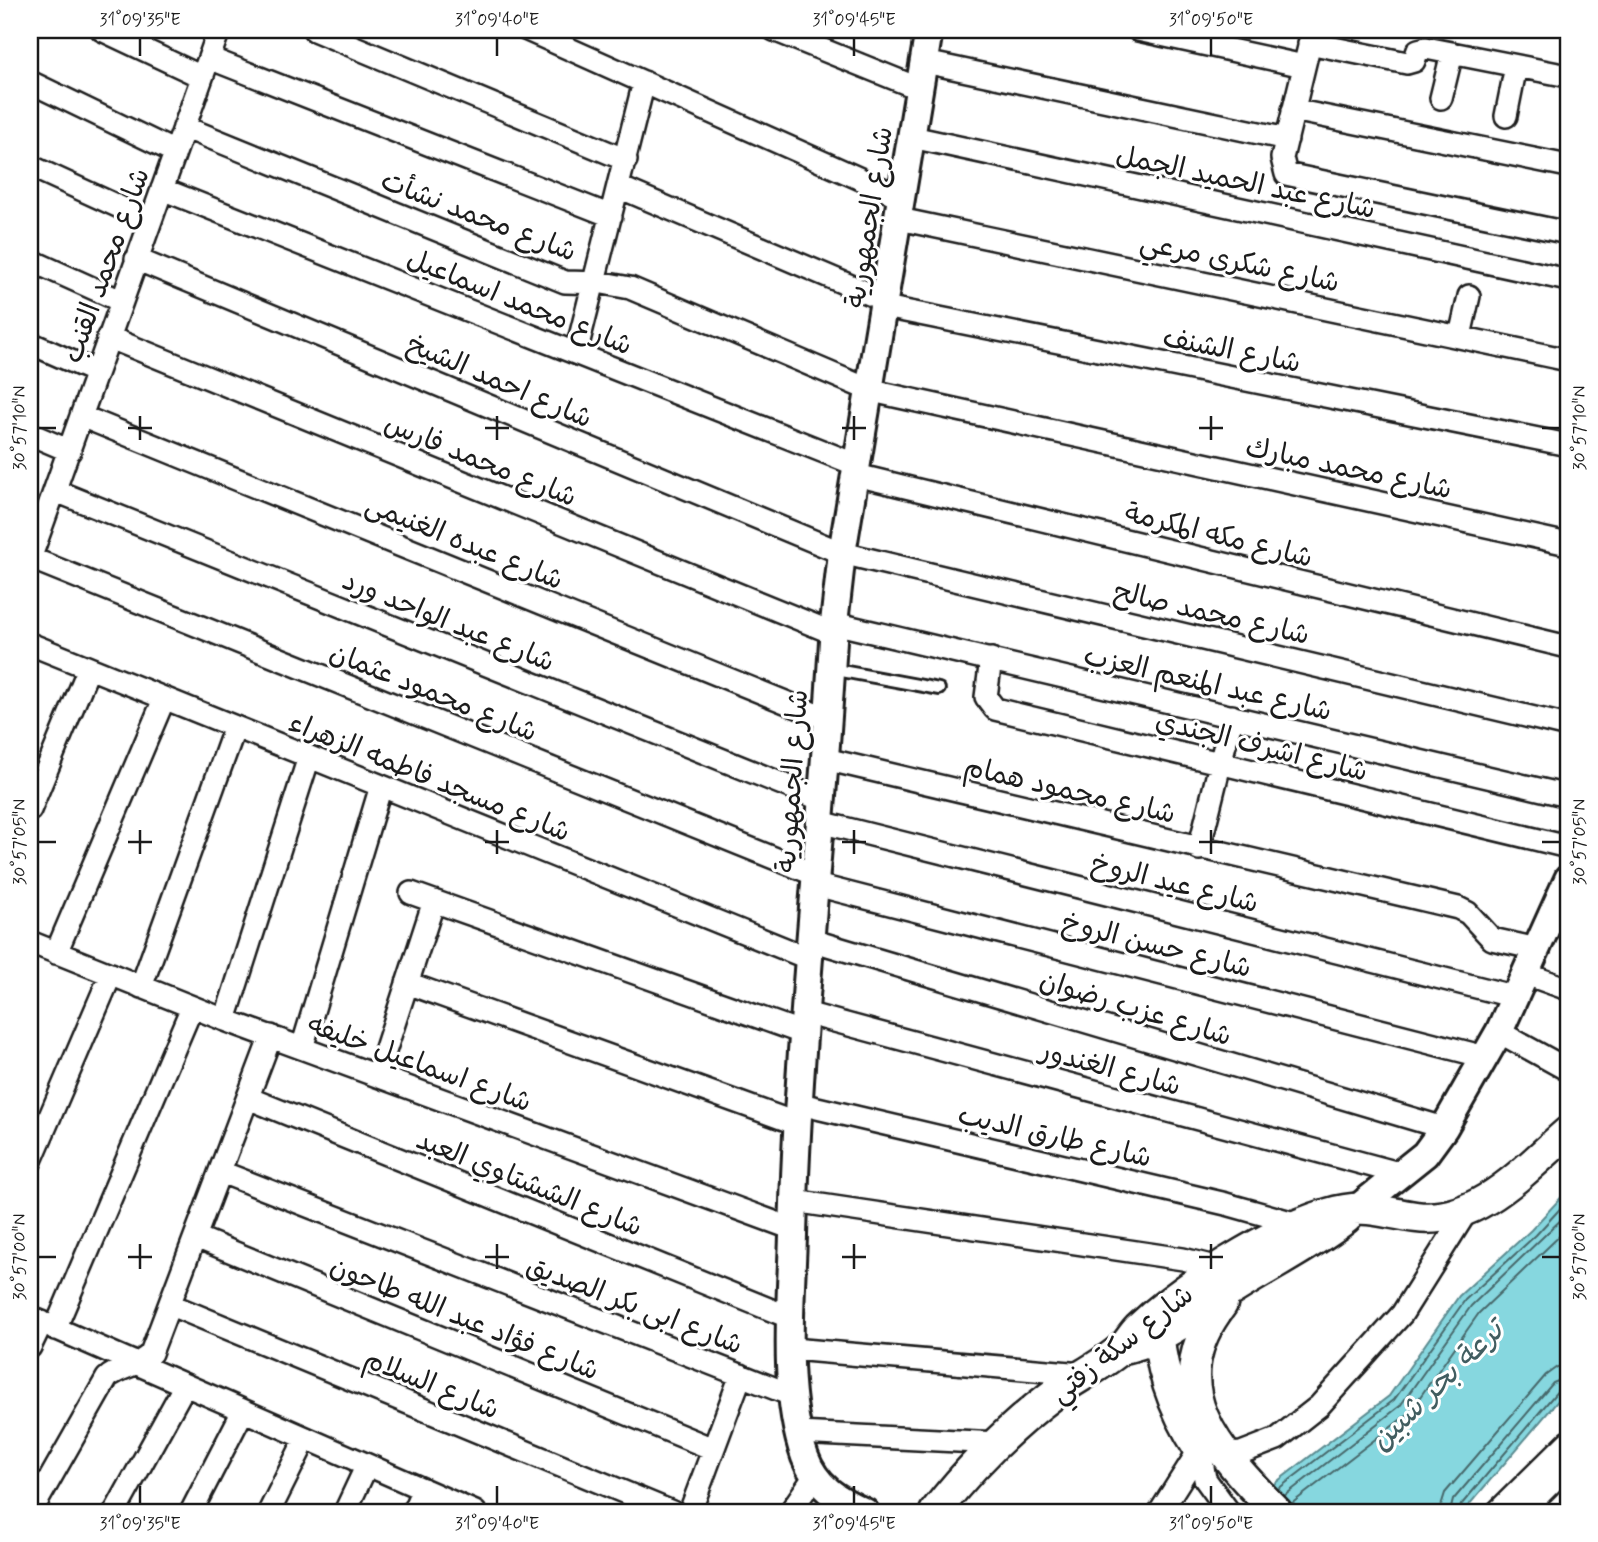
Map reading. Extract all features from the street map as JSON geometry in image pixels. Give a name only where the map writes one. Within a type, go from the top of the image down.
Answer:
[{"type":"main road","points":[[1228,1467],[1203,1420],[1197,1400],[1196,1360],[1227,1278],[1324,1235],[1360,1206],[1432,1218],[1468,1209],[1499,1191],[1568,1132]]},
{"type":"main road","name":"شارع سكة زفتي","points":[[935,1512],[998,1443],[1082,1374],[1121,1349],[1139,1329],[1158,1327],[1298,1224],[1360,1206]]},
{"type":"main road","points":[[1158,1327],[1170,1390],[1228,1467],[1277,1512]]},
{"type":"street","points":[[102,30],[611,216]]},
{"type":"street","name":"شارع محمد القنب","points":[[30,559],[36,523],[56,491],[108,337],[219,30]]},
{"type":"street","points":[[314,30],[626,160]]},
{"type":"street","name":"شارع شكرى مرعي","points":[[527,30],[644,82],[901,209],[1568,360]]},
{"type":"street","points":[[774,30],[920,89]]},
{"type":"street","name":"شارع الجمهورية","points":[[865,1512],[838,1500],[814,1477],[797,1433],[791,1318],[794,1201],[804,1023],[833,628],[842,553],[872,391],[929,30]]},
{"type":"street","points":[[1138,30],[1304,66]]},
{"type":"street","points":[[1419,40],[1414,61],[1407,63],[1311,36],[1284,148],[1283,169],[1291,177],[1568,233]]},
{"type":"street","points":[[1419,40],[1423,47],[1568,76]]},
{"type":"street","points":[[1441,98],[1451,53]]},
{"type":"street","points":[[925,62],[1284,148]]},
{"type":"street","points":[[1506,116],[1516,66]]},
{"type":"street","points":[[30,82],[175,152]]},
{"type":"street","points":[[576,353],[644,82]]},
{"type":"street","points":[[1293,110],[1568,166]]},
{"type":"street","name":"شارع محمد نشأت","points":[[184,127],[565,282],[630,288],[872,391]]},
{"type":"street","name":"شارع عبد الحميد الجمل","points":[[912,137],[1568,280]]},
{"type":"street","points":[[30,166],[150,221]]},
{"type":"street","name":"شارع الشنف","points":[[619,187],[886,304],[1568,445]]},
{"type":"street","name":"شارع محمد اسماعيل","points":[[162,189],[576,353],[857,470]]},
{"type":"street","name":"شارع احمد الشيخ","points":[[136,259],[842,553]]},
{"type":"street","points":[[30,260],[121,301]]},
{"type":"street","points":[[1460,336],[1469,296]]},
{"type":"street","name":"شارع محمد فارس","points":[[108,337],[833,628]]},
{"type":"street","points":[[30,343],[96,372]]},
{"type":"street","name":"شارع محمد مبارك","points":[[872,391],[1568,544]]},
{"type":"street","name":"شارع عبده الغنيمى","points":[[81,416],[827,719]]},
{"type":"street","points":[[30,434],[69,452]]},
{"type":"street","name":"شارع مكه المكرمة","points":[[857,470],[1568,647]]},
{"type":"street","name":"شارع عبد الواحد ورد","points":[[56,491],[821,811]]},
{"type":"street","name":"شارع محمد صالح","points":[[842,553],[1568,726]]},
{"type":"street","name":"شارع محمود عثمان","points":[[30,559],[816,880]]},
{"type":"street","name":"شارع عبد المنعم العزب","points":[[833,628],[991,659],[1568,796]]},
{"type":"street","name":"شارع مسجد فاطمه الزهراء","points":[[30,644],[381,786],[811,950]]},
{"type":"street","name":"شارع اشرف الجندي","points":[[991,659],[986,697],[995,709],[1568,847]]},
{"type":"street","points":[[30,810],[89,668]]},
{"type":"street","points":[[38,951],[164,699]]},
{"type":"street","points":[[1199,849],[1232,716]]},
{"type":"street","points":[[141,987],[234,727]]},
{"type":"street","points":[[225,1020],[309,757]]},
{"type":"street","name":"شارع محمود همام","points":[[824,759],[1458,908],[1468,914],[1492,939],[1537,949]]},
{"type":"street","points":[[302,1048],[381,786]]},
{"type":"street","name":"شارع عيد الروخ","points":[[821,811],[1521,986],[1568,989]]},
{"type":"street","name":"شارع حسن الروخ","points":[[816,880],[1485,1057]]},
{"type":"street","name":"شارع سكة زفتي","points":[[1360,1206],[1425,1154],[1444,1128],[1499,1032],[1567,885]]},
{"type":"street","name":"شارع الغندور","points":[[411,893],[804,1023],[1402,1174]]},
{"type":"street","points":[[377,1076],[433,901]]},
{"type":"street","name":"شارع عزب رضوان","points":[[811,950],[1444,1128]]},
{"type":"street","name":"شارع اسماعيل خليفه","points":[[38,951],[111,974],[225,1020],[793,1229]]},
{"type":"street","points":[[30,1163],[111,974]]},
{"type":"street","name":"شارع طارق الديب","points":[[407,983],[799,1114],[1226,1204],[1298,1224]]},
{"type":"street","points":[[30,1347],[192,1007]]},
{"type":"street","points":[[1499,1032],[1568,1070]]},
{"type":"street","points":[[32,1512],[107,1378],[115,1370],[137,1364],[151,1353],[271,1036]]},
{"type":"street","name":"شارع الششتاوي العبد","points":[[248,1098],[791,1318]]},
{"type":"street","name":"شارع ابى بكر الصديق","points":[[221,1172],[794,1396]]},
{"type":"street","points":[[794,1201],[1183,1259],[1227,1278]]},
{"type":"street","points":[[1160,1512],[1228,1467],[1241,1453],[1277,1439],[1319,1406],[1402,1314],[1468,1209]]},
{"type":"street","name":"شارع فؤاد عبد الله طاحون","points":[[197,1237],[713,1449]]},
{"type":"street","name":"شارع السلام","points":[[171,1306],[672,1512]]},
{"type":"street","points":[[42,1323],[475,1512]]},
{"type":"street","points":[[792,1349],[1082,1374]]},
{"type":"street","points":[[690,1512],[741,1375]]},
{"type":"street","points":[[115,1512],[185,1385]]},
{"type":"street","points":[[191,1512],[243,1411]]},
{"type":"street","points":[[797,1433],[998,1443]]},
{"type":"street","points":[[269,1512],[306,1438]]},
{"type":"street","points":[[1497,1512],[1568,1442]]},
{"type":"street","points":[[345,1512],[367,1465]]},
{"type":"street","points":[[1522,1512],[1568,1466]]},
{"type":"street","points":[[1225,1509],[1205,1479],[1228,1467]]},
{"type":"street","points":[[790,1512],[814,1477]]},
{"type":"street","points":[[413,1512],[423,1489]]},
{"type":"lane","points":[[831,670],[939,690]]},
{"type":"water","name":"ترعة بحر شبين","points":[[1568,1190],[1568,1389],[1463,1512],[1237,1512],[1389,1396],[1459,1296],[1531,1230]]}]
